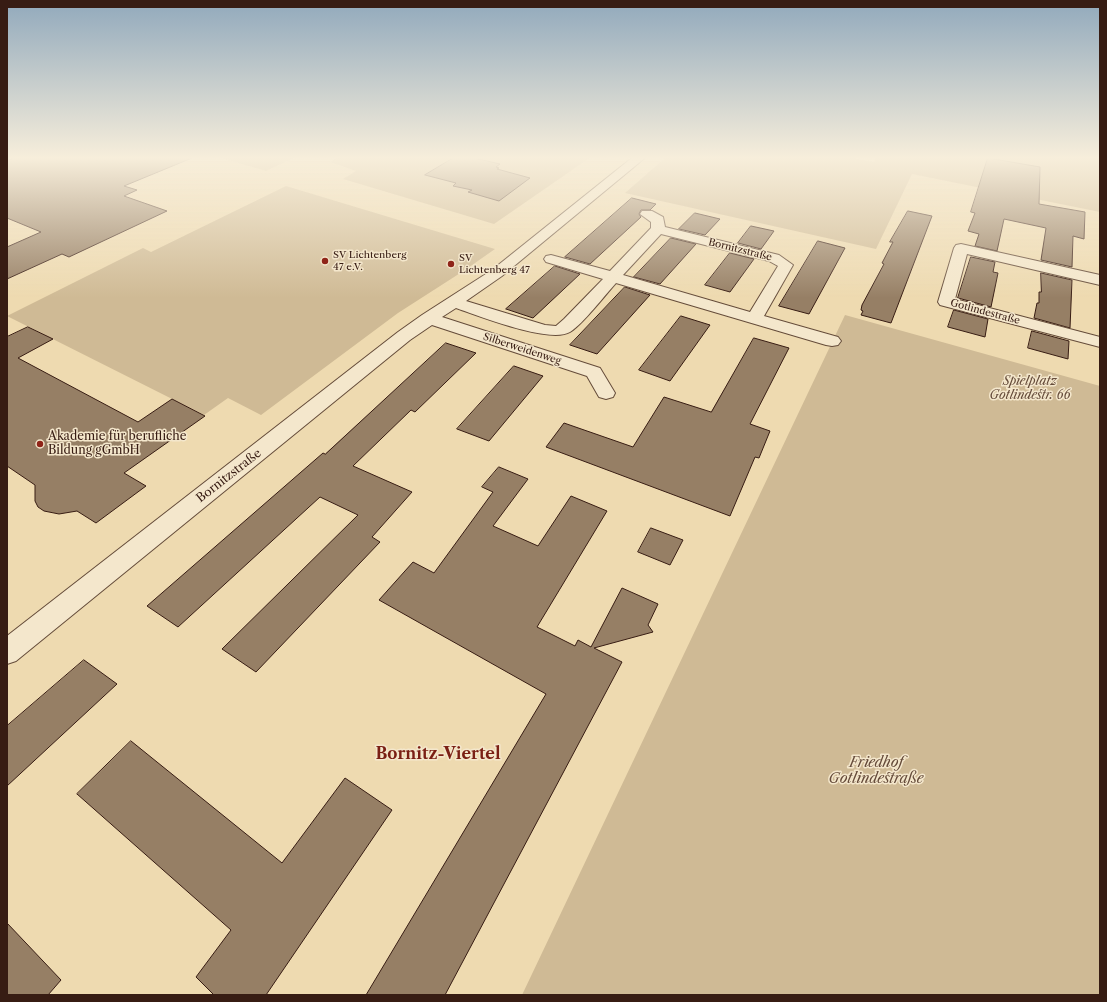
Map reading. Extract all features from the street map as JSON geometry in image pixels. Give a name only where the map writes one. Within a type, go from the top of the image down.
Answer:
[{"type":"street","name":"Bornitzstraße","points":[[7,652],[428,318],[497,273],[582,204]]},
{"type":"street","points":[[452,302],[553,332],[566,327],[658,229],[658,220],[647,214]]},
{"type":"street","name":"Bornitzstraße","points":[[658,229],[774,258],[786,265],[755,318]]},
{"type":"street","name":"Gotlindestraße","points":[[1100,280],[961,248],[946,302],[1100,342]]},
{"type":"street","points":[[551,259],[614,276],[832,341]]},
{"type":"street","name":"Silberweidenweg","points":[[428,318],[594,372],[606,393]]},
{"type":"green space","points":[[250,204],[345,204],[495,249],[398,313],[261,415],[228,398],[204,415],[7,316],[143,248],[151,252]]},
{"type":"green space","points":[[426,204],[523,204],[494,224]]},
{"type":"green space","points":[[673,204],[898,204],[876,249]]},
{"type":"green space","points":[[1059,204],[1100,204],[1100,212]]},
{"type":"green space","name":"Friedhof Gotlindestraße","points":[[845,315],[1100,386],[1100,995],[522,995]]},
{"type":"building","points":[[7,204],[146,204],[167,211],[69,257],[62,254],[7,279],[7,247],[41,232],[7,218]]},
{"type":"building","points":[[625,204],[656,204],[650,210],[641,210],[639,214],[641,217],[590,264],[565,257]]},
{"type":"building","points":[[974,204],[1039,204],[1085,212],[1084,239],[1073,236],[1072,267],[1041,260],[1046,228],[1004,219],[997,251],[975,246],[979,234],[968,231],[975,213],[971,212]]},
{"type":"building","points":[[908,211],[932,216],[891,323],[861,315],[863,311],[861,310],[862,305],[884,264],[882,263],[893,242],[890,242]]},
{"type":"building","points":[[695,213],[720,219],[705,235],[679,229]]},
{"type":"building","points":[[751,226],[774,231],[761,249],[738,243]]},
{"type":"building","points":[[671,238],[696,244],[660,284],[634,277]]},
{"type":"building","points":[[818,241],[845,248],[809,314],[779,306]]},
{"type":"building","points":[[730,253],[754,259],[730,292],[705,285]]},
{"type":"building","points":[[971,257],[995,262],[993,272],[998,273],[991,307],[958,298]]},
{"type":"building","points":[[555,266],[580,274],[533,318],[506,309]]},
{"type":"building","points":[[1041,273],[1072,280],[1070,328],[1034,318],[1037,303],[1039,303],[1039,292],[1041,292]]},
{"type":"building","points":[[625,287],[650,295],[597,354],[570,345]]},
{"type":"building","points":[[954,310],[988,319],[985,337],[948,327]]},
{"type":"building","points":[[681,316],[710,325],[670,381],[639,370]]},
{"type":"building","name":"Akademie für berufliche Bildung gGmbH","points":[[28,327],[53,339],[18,358],[138,422],[172,399],[205,416],[124,473],[146,486],[96,523],[77,511],[59,514],[44,511],[38,507],[35,501],[35,485],[7,466],[7,337]]},
{"type":"building","points":[[1032,331],[1069,341],[1068,359],[1028,348]]},
{"type":"building","points":[[754,338],[789,348],[750,424],[770,431],[759,458],[755,457],[730,516],[546,447],[564,423],[633,447],[664,397],[711,412]]},
{"type":"building","points":[[446,343],[476,353],[415,412],[411,410],[353,466],[412,492],[372,537],[380,542],[256,672],[222,649],[358,515],[320,497],[178,627],[147,606],[323,453],[325,454]]},
{"type":"building","points":[[514,366],[543,376],[489,441],[457,429]]},
{"type":"building","points":[[499,467],[528,479],[493,526],[538,546],[571,496],[607,511],[537,627],[575,646],[578,640],[591,647],[622,588],[658,604],[648,625],[653,632],[594,648],[622,662],[445,995],[366,995],[546,694],[379,600],[413,562],[434,573],[493,492],[482,487]]},
{"type":"building","points":[[651,528],[683,540],[670,565],[638,552]]},
{"type":"building","points":[[84,660],[117,684],[7,786],[7,726]]},
{"type":"building","points":[[131,741],[282,863],[345,778],[392,810],[266,995],[214,995],[196,977],[231,930],[77,794]]},
{"type":"building","points":[[7,923],[61,980],[48,995],[7,995]]},
{"type":"place","name":"SV Lichtenberg 47 e.V.","points":[[325,261]]},
{"type":"place","name":"SV Lichtenberg 47","points":[[451,264]]},
{"type":"place","name":"Akademie für berufliche Bildung gGmbH","points":[[40,444]]},
{"type":"district","name":"Bornitz-Viertel","points":[[438,754]]},
{"type":"park label","name":"Spielplatz Gotlindestr. 66","points":[[1030,389]]}]
